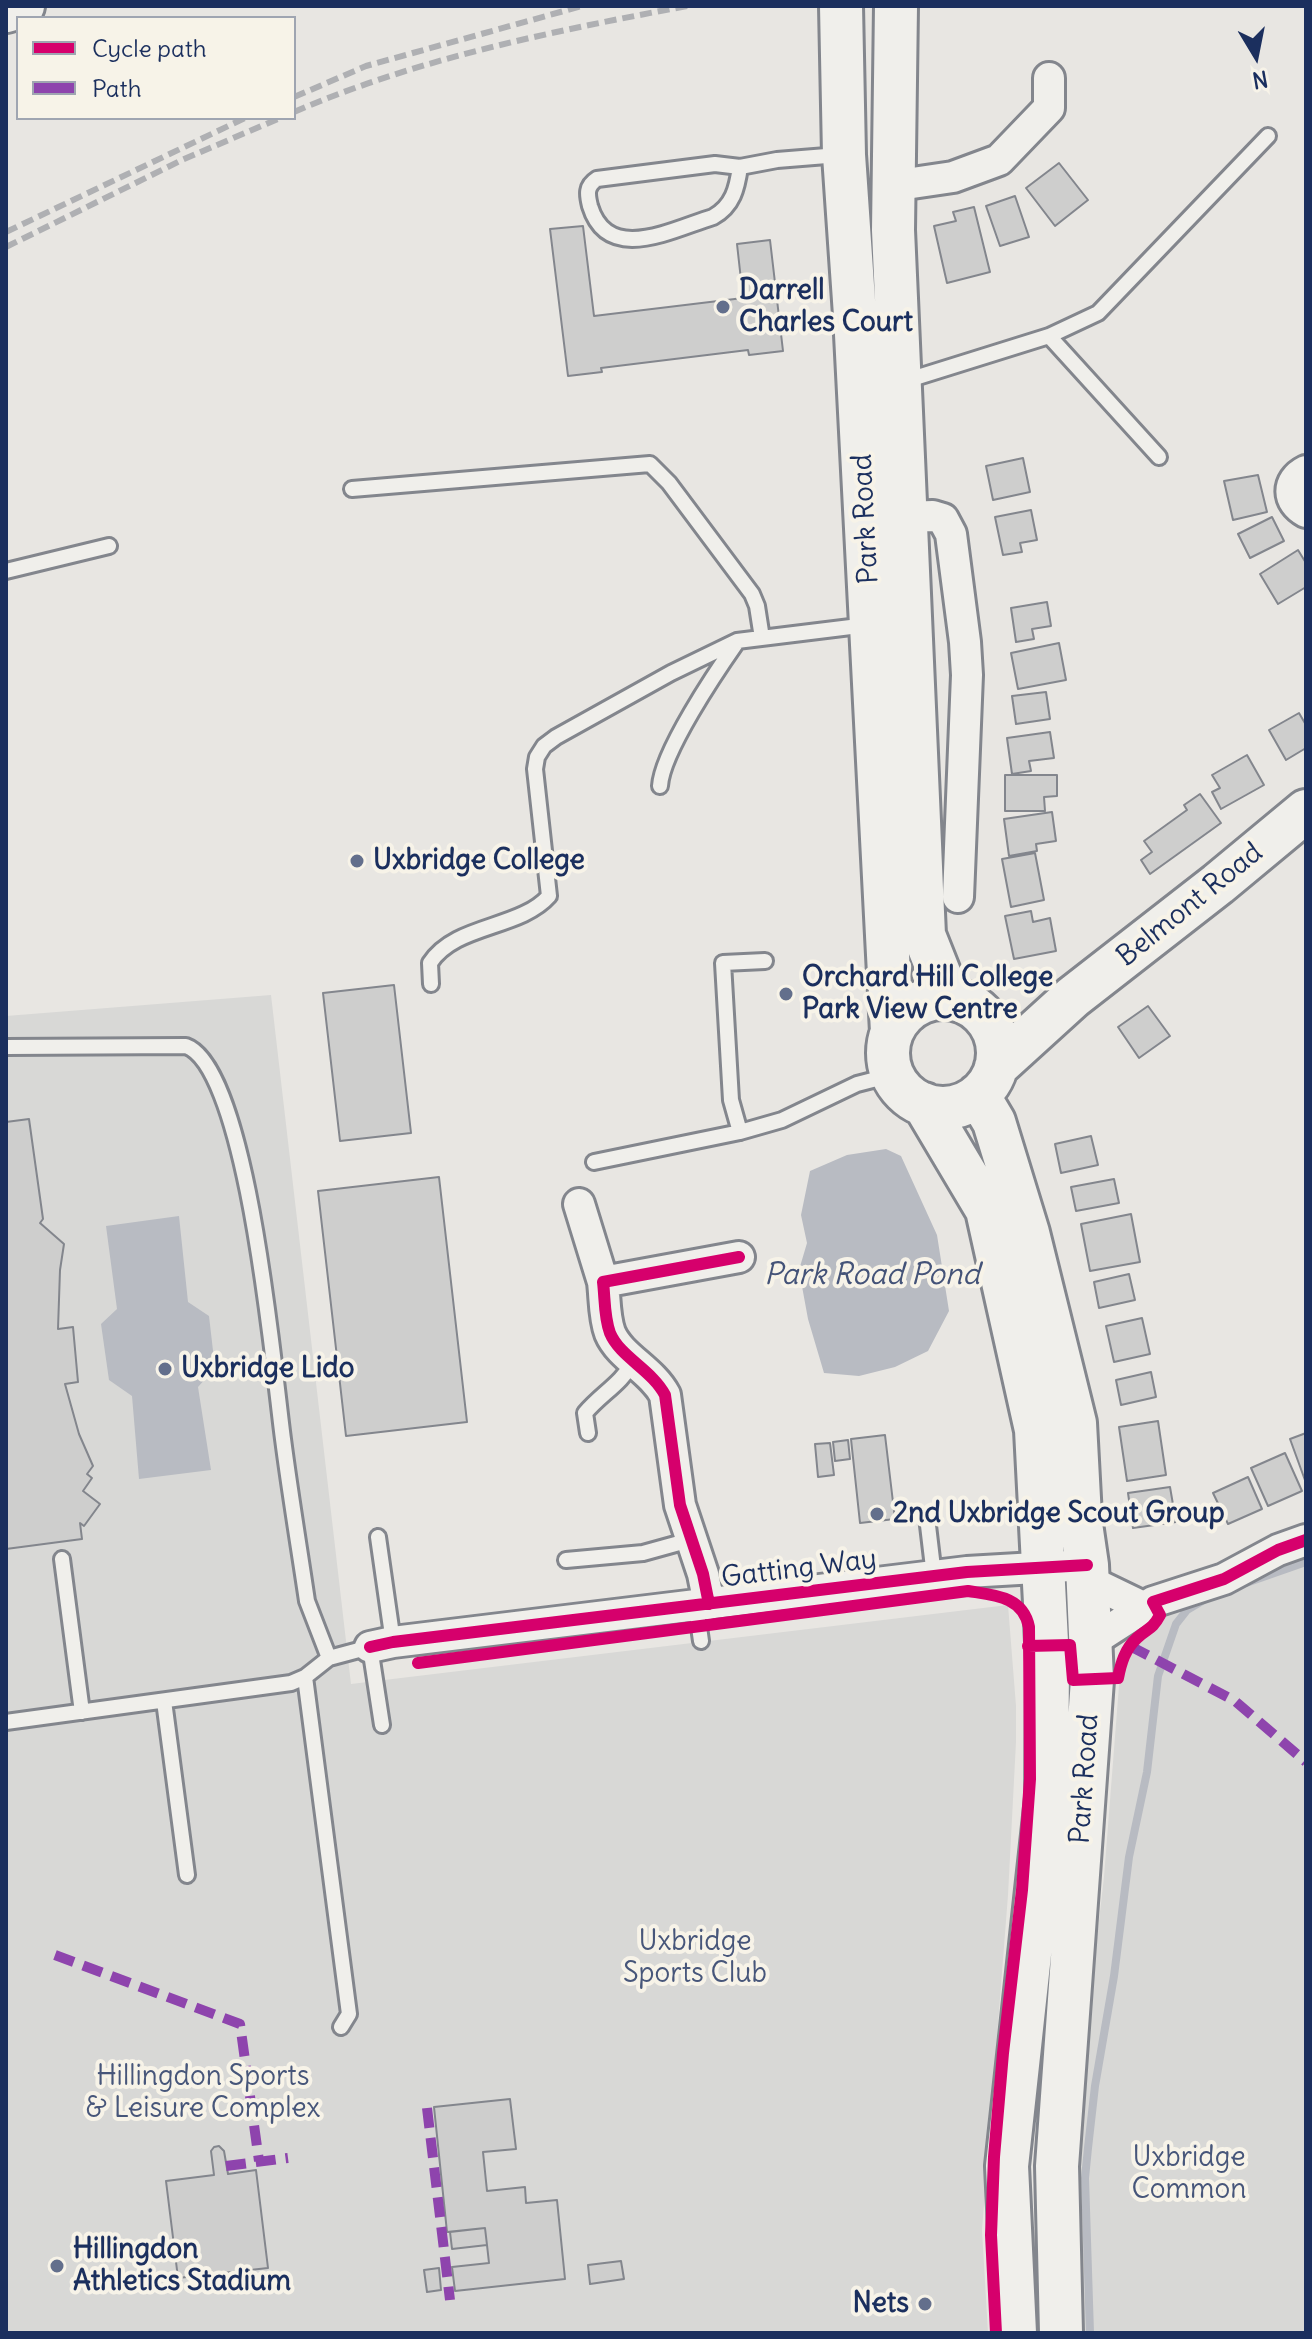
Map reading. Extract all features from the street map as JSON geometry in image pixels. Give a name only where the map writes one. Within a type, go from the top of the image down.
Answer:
[{"type":"main road","points":[[6,11],[23,6]]},
{"type":"main road","name":"Park Road","points":[[841,6],[844,155],[892,1032]]},
{"type":"main road","name":"Park Road","points":[[896,24],[892,186],[924,935],[967,1007]]},
{"type":"main road","name":"Belmont Road","points":[[987,1081],[1073,997],[1306,811]]},
{"type":"main road","points":[[967,1007],[997,1039],[987,1081],[963,1104],[951,1107],[924,1104],[905,1092],[892,1075],[888,1058],[892,1032],[904,1014],[916,1005],[931,999],[967,1007],[1073,997]]},
{"type":"main road","name":"Park Road","points":[[987,1081],[994,1122],[1028,1233],[1075,1423],[1080,1517],[1087,1573],[1091,1695],[1057,2166],[1061,2333]]},
{"type":"main road","name":"Park Road","points":[[924,1104],[987,1210],[1036,1430],[1048,1661],[1047,1798],[1007,2166],[1015,2333]]},
{"type":"street","points":[[892,186],[953,177],[999,160],[1049,108],[1049,78]]},
{"type":"street","points":[[1306,471],[1296,478],[1291,490],[1294,503],[1306,512]]},
{"type":"street","points":[[905,517],[933,516],[943,519],[951,534],[967,675],[958,897]]},
{"type":"street","points":[[579,1204],[603,1282],[611,1335],[658,1383],[665,1395],[680,1505],[703,1574],[702,1605]]},
{"type":"street","points":[[603,1282],[739,1257]]},
{"type":"street","points":[[1091,1642],[1153,1602],[1224,1579],[1278,1550],[1306,1540]]},
{"type":"street","name":"Gatting Way","points":[[382,1644],[934,1576],[1044,1567],[1087,1573]]},
{"type":"street","points":[[1087,1573],[1145,1608]]},
{"type":"lane","points":[[901,382],[1049,336],[1098,313],[1268,136]]},
{"type":"lane","points":[[740,167],[737,187],[725,210],[713,217],[635,240],[614,237],[602,229],[590,205],[587,190],[589,184],[597,179],[715,164],[740,167],[777,160],[844,155]]},
{"type":"lane","points":[[1049,336],[1159,457]]},
{"type":"lane","points":[[352,489],[650,464],[669,483],[752,594],[762,638]]},
{"type":"lane","points":[[6,571],[109,546]]},
{"type":"lane","points":[[431,984],[430,963],[444,949],[474,933],[536,909],[549,896],[535,769],[537,757],[544,746],[579,723],[737,641],[871,625]]},
{"type":"lane","points":[[660,786],[664,767],[708,686],[737,641]]},
{"type":"lane","points":[[740,1132],[731,1100],[723,963],[765,961]]},
{"type":"lane","points":[[6,1047],[186,1046],[194,1049],[209,1068],[227,1109],[254,1220],[307,1601],[329,1658]]},
{"type":"lane","points":[[594,1162],[740,1132],[782,1120],[857,1084],[892,1075]]},
{"type":"lane","points":[[588,1433],[585,1413],[600,1396],[622,1381],[634,1361]]},
{"type":"lane","points":[[927,1517],[934,1576]]},
{"type":"lane","points":[[378,1537],[382,1725]]},
{"type":"lane","points":[[566,1560],[643,1553],[690,1540]]},
{"type":"lane","points":[[62,1559],[82,1712]]},
{"type":"lane","points":[[701,1641],[702,1605]]},
{"type":"lane","points":[[6,1722],[291,1683],[305,1677],[329,1658],[382,1644]]},
{"type":"lane","points":[[305,1677],[349,2014],[341,2027]]},
{"type":"lane","points":[[164,1701],[187,1875]]},
{"type":"green space","points":[[271,995],[351,1684],[1008,1605],[1016,1742],[1008,1895],[982,2230],[988,2333],[6,2333],[6,1016]]},
{"type":"green space","name":"Uxbridge Common","points":[[1306,1540],[1306,2333],[1073,2333],[1070,2172],[1104,1877],[1121,1660],[1160,1615]]},
{"type":"water","name":"Park Road Pond","points":[[886,1149],[901,1156],[937,1235],[949,1311],[928,1351],[895,1367],[859,1376],[824,1373],[808,1319],[799,1270],[807,1243],[801,1215],[810,1171],[847,1155]]},
{"type":"water","points":[[179,1216],[188,1302],[209,1316],[215,1368],[198,1387],[211,1470],[139,1479],[132,1396],[109,1380],[101,1324],[117,1309],[106,1226]]},
{"type":"building","points":[[1059,163],[1088,200],[1055,226],[1026,188]]},
{"type":"building","points":[[1015,196],[1029,237],[1000,246],[986,206]]},
{"type":"building","points":[[974,207],[990,272],[947,283],[934,226],[956,221],[953,212]]},
{"type":"building","name":"Darrell Charles Court","points":[[583,226],[594,316],[743,298],[737,244],[770,240],[783,351],[749,355],[748,350],[601,368],[602,372],[568,376],[550,229]]},
{"type":"building","points":[[1023,458],[1030,492],[993,500],[986,466]]},
{"type":"building","points":[[1258,475],[1267,512],[1233,520],[1224,481]]},
{"type":"building","points":[[1031,510],[1037,540],[1020,543],[1022,552],[1003,555],[995,517]]},
{"type":"building","points":[[1272,517],[1284,541],[1250,558],[1238,534]]},
{"type":"building","points":[[1298,550],[1306,563],[1306,587],[1278,604],[1260,574]]},
{"type":"building","points":[[1047,602],[1051,626],[1032,629],[1034,639],[1016,642],[1011,608]]},
{"type":"building","points":[[1059,643],[1066,680],[1018,689],[1011,653]]},
{"type":"building","points":[[1046,692],[1050,719],[1016,724],[1012,696]]},
{"type":"building","points":[[1299,713],[1306,725],[1306,748],[1286,760],[1269,730]]},
{"type":"building","points":[[1050,732],[1054,758],[1029,761],[1031,771],[1012,774],[1007,738]]},
{"type":"building","points":[[1247,755],[1264,785],[1221,809],[1212,792],[1220,788],[1212,775]]},
{"type":"building","points":[[1005,775],[1057,775],[1057,796],[1044,797],[1045,811],[1005,811]]},
{"type":"building","points":[[1200,794],[1221,823],[1150,874],[1141,860],[1152,852],[1144,841],[1187,810],[1184,805]]},
{"type":"building","points":[[1052,812],[1056,841],[1036,844],[1037,851],[1009,856],[1004,819]]},
{"type":"building","points":[[1035,853],[1044,900],[1011,907],[1002,859]]},
{"type":"building","points":[[1031,911],[1033,922],[1050,918],[1056,951],[1014,959],[1005,916]]},
{"type":"building","points":[[394,985],[411,1133],[340,1141],[323,993]]},
{"type":"building","points":[[1148,1006],[1170,1036],[1139,1058],[1118,1027]]},
{"type":"building","points":[[29,1119],[43,1219],[40,1223],[64,1244],[58,1329],[73,1327],[78,1382],[65,1384],[79,1434],[93,1466],[87,1474],[92,1478],[83,1491],[100,1504],[84,1526],[80,1523],[82,1539],[6,1549],[6,1122]]},
{"type":"building","points":[[1091,1136],[1098,1165],[1061,1173],[1055,1144]]},
{"type":"building","points":[[439,1177],[467,1422],[346,1436],[318,1191]]},
{"type":"building","points":[[1114,1179],[1119,1203],[1076,1211],[1071,1187]]},
{"type":"building","points":[[1131,1214],[1140,1262],[1090,1271],[1081,1224]]},
{"type":"building","points":[[1129,1274],[1135,1300],[1099,1308],[1094,1282]]},
{"type":"building","points":[[1142,1318],[1150,1354],[1114,1362],[1106,1326]]},
{"type":"building","points":[[1151,1372],[1156,1397],[1121,1405],[1116,1380]]},
{"type":"building","points":[[1158,1421],[1166,1475],[1127,1481],[1119,1427]]},
{"type":"building","points":[[1306,1433],[1306,1483],[1290,1439]]},
{"type":"building","points":[[885,1435],[895,1519],[860,1523],[851,1439]]},
{"type":"building","points":[[848,1440],[850,1459],[835,1461],[833,1442]]},
{"type":"building","points":[[830,1443],[834,1475],[818,1477],[815,1444]]},
{"type":"building","points":[[1285,1453],[1302,1491],[1268,1506],[1251,1468]]},
{"type":"building","points":[[1248,1477],[1262,1509],[1228,1524],[1213,1493]]},
{"type":"building","points":[[1170,1487],[1176,1522],[1133,1528],[1128,1493]]},
{"type":"building","points":[[510,2099],[516,2149],[483,2152],[487,2191],[525,2187],[526,2203],[557,2200],[565,2279],[455,2291],[452,2267],[489,2263],[487,2245],[485,2228],[447,2232],[434,2107]]},
{"type":"building","points":[[219,2146],[224,2151],[228,2174],[256,2170],[268,2268],[178,2278],[166,2181],[214,2175],[211,2151]]},
{"type":"building","points":[[485,2228],[487,2245],[452,2249],[450,2232]]},
{"type":"building","points":[[621,2261],[624,2279],[590,2284],[588,2265]]},
{"type":"building","points":[[439,2268],[441,2290],[427,2292],[424,2270]]},
{"type":"waterway","points":[[1246,1583],[1306,1562]]},
{"type":"waterway","points":[[1090,2333],[1085,2178],[1095,2086],[1114,1976],[1129,1857],[1147,1772],[1158,1676],[1176,1624],[1187,1610],[1207,1598]]},
{"type":"railway","points":[[296,96],[366,66],[582,6]]},
{"type":"railway","points":[[296,111],[438,61],[537,36],[687,6]]},
{"type":"railway","points":[[6,232],[241,120]]},
{"type":"railway","points":[[6,247],[182,160],[275,120]]},
{"type":"marked path","points":[[1130,1646],[1235,1701],[1306,1762]]},
{"type":"marked path","points":[[55,1955],[240,2024],[259,2161]]},
{"type":"marked path","points":[[427,2108],[450,2300]]},
{"type":"marked path","points":[[226,2166],[288,2158]]},
{"type":"cycle path","points":[[709,1604],[703,1574],[680,1505],[665,1395],[610,1333],[603,1282],[739,1257]]},
{"type":"cycle path","points":[[1028,1646],[1070,1645],[1073,1680],[1118,1678],[1129,1647],[1160,1615],[1153,1602],[1224,1579],[1278,1550],[1306,1540]]},
{"type":"cycle path","points":[[370,1647],[967,1572],[1087,1565]]},
{"type":"cycle path","points":[[418,1663],[968,1591],[1006,1599],[1020,1609],[1029,1627],[1030,1779],[1022,1890],[994,2157],[991,2235],[996,2333]]},
{"type":"place","name":"Darrell Charles Court","points":[[723,307]]},
{"type":"place","name":"Uxbridge College","points":[[357,861]]},
{"type":"place","name":"Orchard Hill College Park View Centre","points":[[786,994]]},
{"type":"place","name":"Uxbridge Lido","points":[[165,1369]]},
{"type":"place","name":"2nd Uxbridge Scout Group","points":[[877,1514]]},
{"type":"place","name":"Hillingdon Athletics Stadium","points":[[57,2266]]},
{"type":"place","name":"Nets","points":[[925,2304]]},
{"type":"park label","name":"Uxbridge Sports Club","points":[[695,1958]]},
{"type":"park label","name":"Hillingdon Sports & Leisure Complex","points":[[203,2093]]}]
